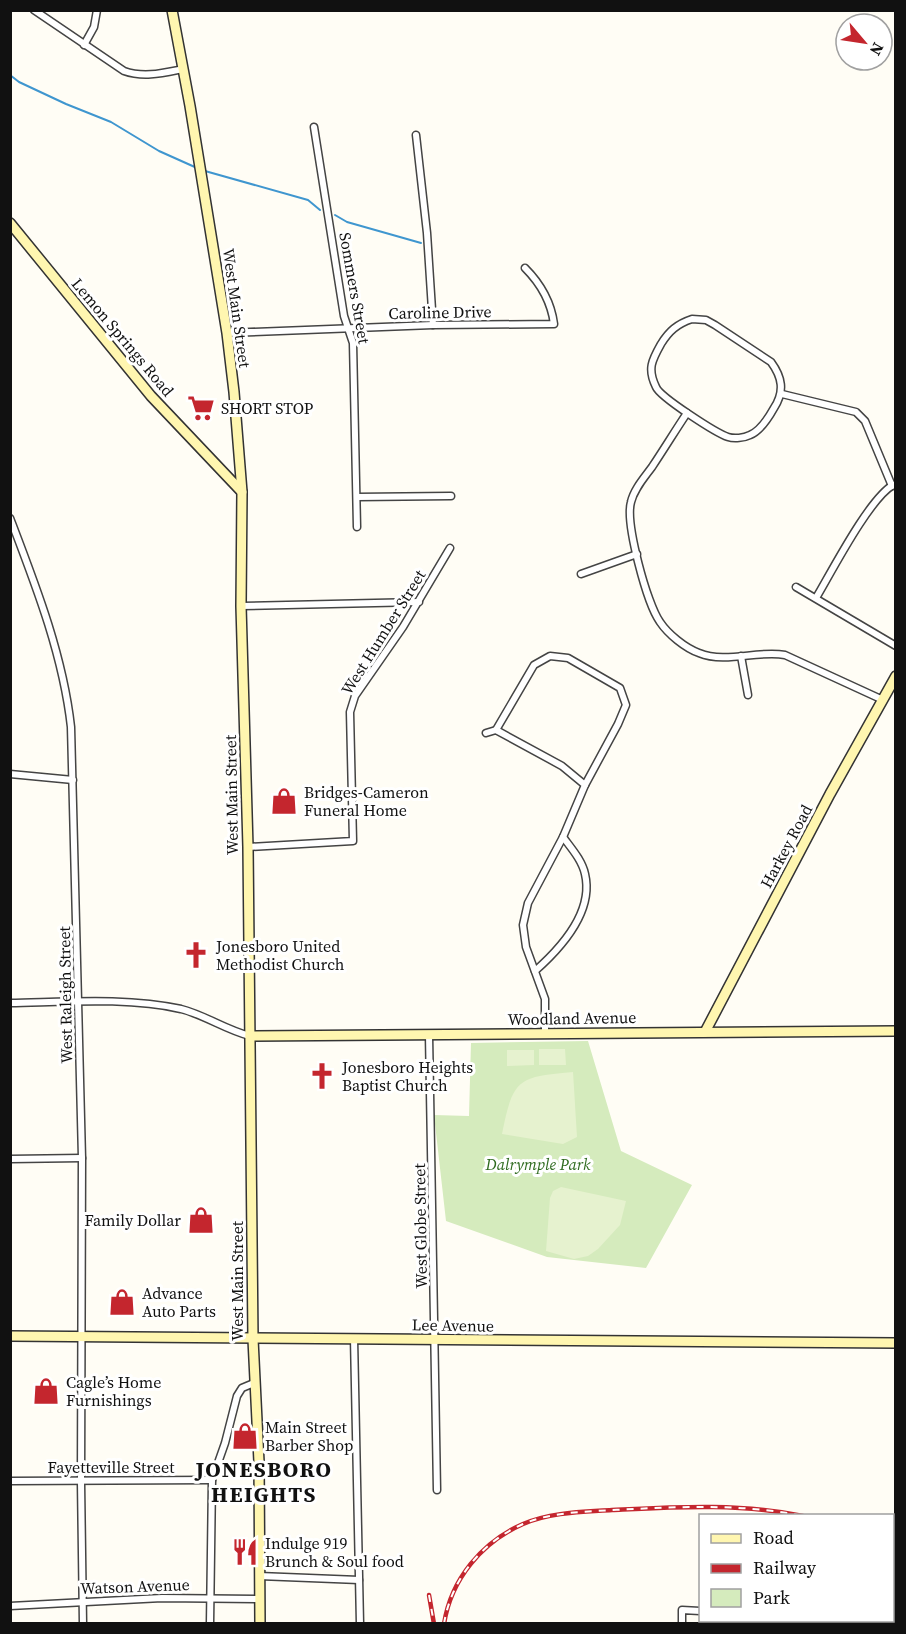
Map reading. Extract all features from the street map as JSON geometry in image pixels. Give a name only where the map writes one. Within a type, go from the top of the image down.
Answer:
[{"type":"street","points":[[34,10],[115,66],[132,74],[151,75],[183,69]]},
{"type":"street","points":[[84,45],[94,27],[97,10]]},
{"type":"street","name":"West Main Street","points":[[172,10],[226,333],[234,392],[242,492],[241,606],[248,847],[253,1339],[259,1462],[260,1623]]},
{"type":"street","name":"Sommers Street","points":[[314,127],[345,316],[353,343],[357,527]]},
{"type":"street","points":[[416,135],[427,233],[433,325]]},
{"type":"street","name":"Lemon Springs Road","points":[[10,223],[152,396],[242,492]]},
{"type":"street","name":"Caroline Drive","points":[[226,333],[433,325],[554,324],[553,313],[545,293],[525,268]]},
{"type":"street","points":[[692,319],[706,320],[771,362],[780,377],[782,394],[762,425],[752,435],[738,438],[727,437],[687,413],[657,390],[652,376],[651,360],[677,323],[692,319]]},
{"type":"street","points":[[782,394],[856,412],[865,421],[894,485],[872,506],[816,598]]},
{"type":"street","points":[[687,413],[631,500],[629,518],[653,610],[666,629],[688,648],[702,654],[711,656],[770,653],[785,655],[882,700]]},
{"type":"street","points":[[357,497],[451,496]]},
{"type":"street","name":"West Raleigh Street","points":[[10,518],[61,665],[68,696],[71,727],[82,1158],[83,1623]]},
{"type":"street","name":"West Humber Street","points":[[248,847],[353,842],[350,712],[355,696],[419,602],[450,548]]},
{"type":"street","points":[[581,574],[637,554]]},
{"type":"street","points":[[796,587],[896,646]]},
{"type":"street","points":[[241,606],[419,602]]},
{"type":"street","points":[[486,733],[496,730],[534,665],[550,656],[568,658],[620,688],[626,705],[585,785],[563,837],[528,903],[523,925],[526,947],[545,999],[545,1034]]},
{"type":"street","points":[[741,656],[748,694]]},
{"type":"street","name":"Harkey Road","points":[[705,1032],[830,794],[896,676]]},
{"type":"street","points":[[496,730],[562,766],[585,785]]},
{"type":"street","points":[[10,774],[73,780]]},
{"type":"street","points":[[535,970],[558,950],[584,903],[585,872],[578,857],[563,837]]},
{"type":"street","points":[[10,1003],[155,1004],[184,1010],[215,1021],[233,1032],[250,1036]]},
{"type":"street","name":"Woodland Avenue","points":[[250,1036],[896,1031]]},
{"type":"street","name":"West Globe Street","points":[[429,1035],[437,1490]]},
{"type":"street","points":[[10,1159],[82,1158]]},
{"type":"street","name":"Lee Avenue","points":[[10,1336],[896,1343]]},
{"type":"street","points":[[354,1338],[360,1623]]},
{"type":"street","points":[[210,1623],[212,1480],[237,1396],[242,1388],[254,1383]]},
{"type":"street","name":"Fayetteville Street","points":[[10,1481],[212,1480]]},
{"type":"street","points":[[260,1576],[359,1580]]},
{"type":"street","name":"Watson Avenue","points":[[10,1606],[83,1601],[260,1599]]},
{"type":"street","points":[[682,1623],[682,1610],[699,1611]]},
{"type":"green space","name":"Dalrymple Park","points":[[588,1041],[621,1151],[692,1185],[646,1268],[547,1257],[446,1221],[434,1115],[469,1116],[471,1043]]},
{"type":"green space","points":[[539,1049],[565,1049],[566,1065],[539,1065]]},
{"type":"green space","points":[[507,1050],[534,1050],[534,1065],[507,1066]]},
{"type":"green space","points":[[573,1072],[577,1137],[563,1144],[502,1134],[510,1101],[521,1084],[540,1076]]},
{"type":"green space","points":[[561,1187],[626,1201],[620,1225],[598,1249],[588,1256],[574,1259],[546,1251],[550,1198],[553,1191]]},
{"type":"waterway","points":[[10,75],[19,82],[66,104],[111,122],[159,151],[197,168]]},
{"type":"waterway","points":[[205,171],[308,200],[320,210]]},
{"type":"waterway","points":[[335,215],[347,222],[421,243]]},
{"type":"railway","points":[[444,1624],[454,1592],[461,1577],[471,1564],[494,1541],[534,1520],[578,1512],[684,1507],[756,1509],[791,1514]]},
{"type":"railway","points":[[429,1595],[434,1624]]},
{"type":"place","name":"SHORT STOP","points":[[201,408]]},
{"type":"place","name":"Bridges-Cameron Funeral Home","points":[[284,801]]},
{"type":"place","name":"Jonesboro United Methodist Church","points":[[196,955]]},
{"type":"place","name":"Jonesboro Heights Baptist Church","points":[[322,1076]]},
{"type":"place","name":"Family Dollar","points":[[201,1220]]},
{"type":"place","name":"Advance Auto Parts","points":[[122,1302]]},
{"type":"place","name":"Cagle’s Home Furnishings","points":[[46,1391]]},
{"type":"place","name":"Main Street Barber Shop","points":[[245,1436]]},
{"type":"place","name":"Indulge 919 Brunch & Soul food","points":[[245,1552]]},
{"type":"district","name":"JONESBORO HEIGHTS","points":[[264,1482]]}]
